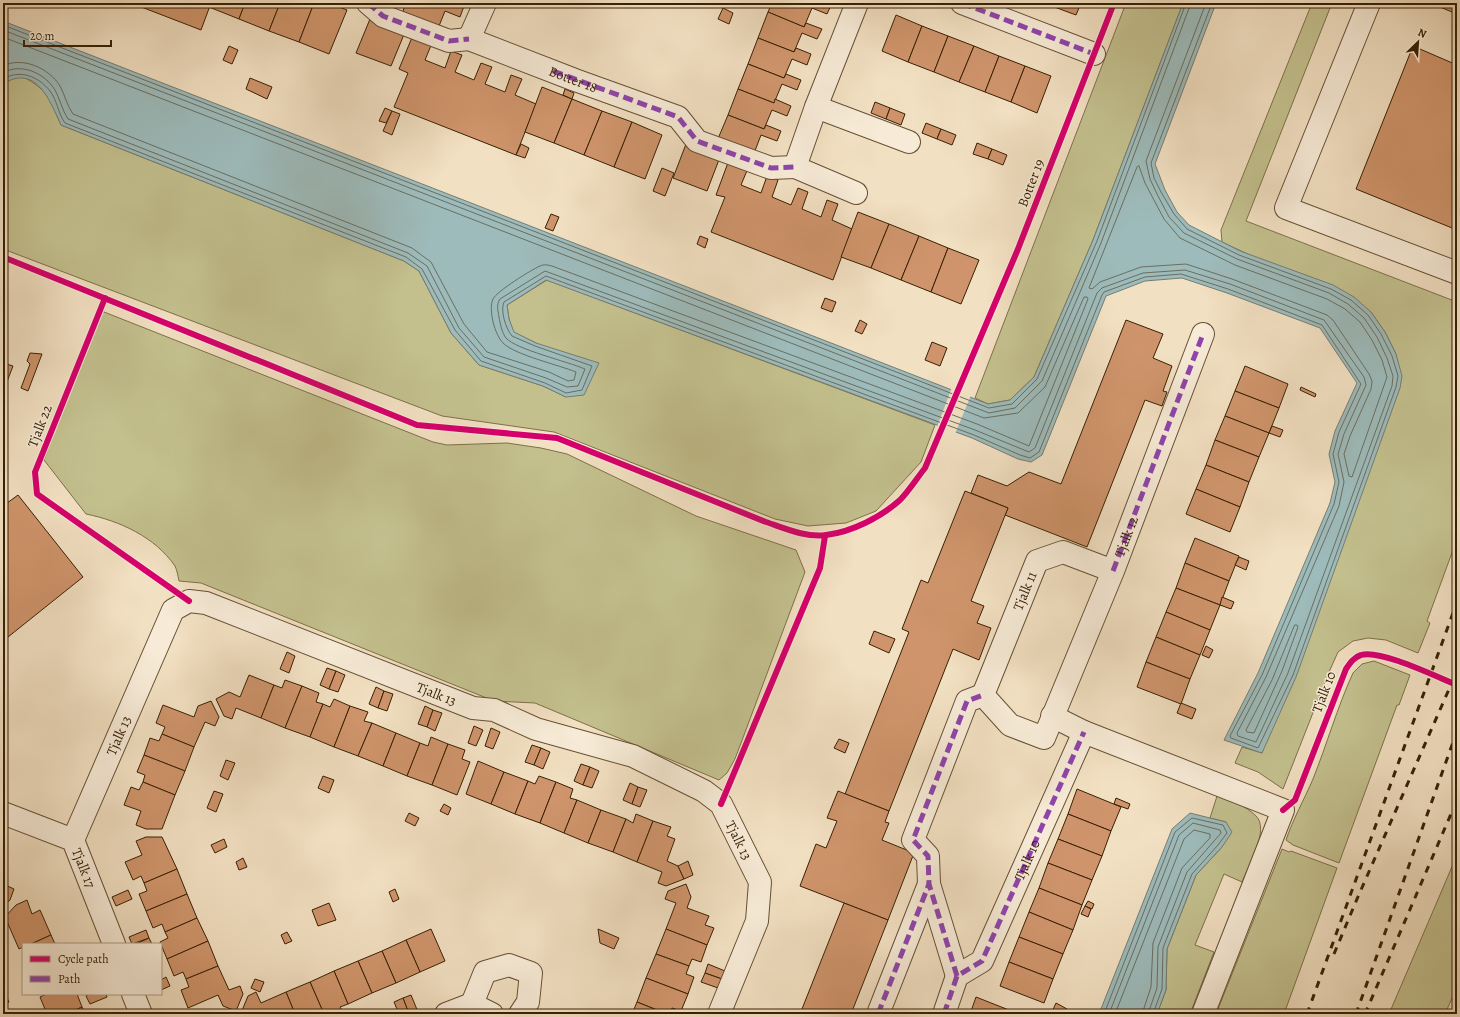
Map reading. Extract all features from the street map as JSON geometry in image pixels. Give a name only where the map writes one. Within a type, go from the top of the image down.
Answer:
[{"type":"street","name":"Botter 18","points":[[368,3],[383,16],[449,42],[469,39],[678,117],[697,141],[771,168],[795,167]]},
{"type":"street","points":[[469,39],[485,3]]},
{"type":"street","points":[[856,193],[795,167],[816,107],[857,3]]},
{"type":"street","points":[[962,3],[1094,54]]},
{"type":"street","points":[[1369,3],[1286,208],[1457,273]]},
{"type":"street","points":[[816,107],[909,142]]},
{"type":"street","name":"Tjalk 12","points":[[983,695],[1010,726],[1044,738],[1113,571],[1203,334]]},
{"type":"street","name":"Tjalk 11","points":[[983,695],[1037,561],[1063,552],[1113,571]]},
{"type":"street","name":"Tjalk 13","points":[[73,840],[173,610],[189,601],[206,603],[474,708],[494,710],[536,729],[633,756],[704,791],[721,804],[760,882],[757,921],[719,1014]]},
{"type":"street","points":[[944,1014],[957,976],[929,884],[928,856],[913,840],[967,701],[983,695]]},
{"type":"street","points":[[1052,716],[1084,732],[1283,810],[1203,1014]]},
{"type":"street","name":"Tjalk 10","points":[[957,976],[982,961],[1084,732]]},
{"type":"street","name":"Tjalk 17","points":[[3,813],[73,840],[114,943]]},
{"type":"street","points":[[878,1014],[929,884]]},
{"type":"street","points":[[446,1014],[472,1004],[485,972],[509,965],[531,974],[528,1002],[520,1014]]},
{"type":"street","points":[[133,995],[141,1014]]},
{"type":"street","points":[[472,1004],[492,1014]]},
{"type":"shaded area","points":[[1126,3],[1183,3],[1093,240],[1034,377],[1010,400],[988,404],[975,398]]},
{"type":"shaded area","points":[[1312,3],[1332,3],[1246,221],[1457,302],[1457,539],[1427,621],[1430,623],[1418,653],[1386,640],[1368,638],[1353,641],[1338,652],[1283,789],[1258,772],[1235,763],[1242,747],[1262,753],[1396,354],[1385,332],[1371,312],[1222,242],[1221,230]]},
{"type":"shaded area","points":[[23,77],[38,86],[48,97],[61,125],[404,261],[419,271],[451,333],[479,365],[543,386],[566,397],[536,343],[513,332],[509,319],[507,305],[547,280],[935,425],[921,462],[876,511],[846,523],[808,526],[775,519],[554,432],[442,416],[3,249],[3,84],[12,78]]},
{"type":"shaded area","points":[[99,310],[433,442],[447,445],[507,443],[541,448],[567,454],[696,516],[796,550],[805,572],[735,759],[727,773],[719,780],[535,703],[494,701],[201,583],[179,581],[175,566],[167,556],[147,539],[124,526],[86,514],[44,460]]},
{"type":"shaded area","points":[[1374,661],[1410,675],[1399,705],[1397,705],[1339,863],[1293,845],[1286,840],[1313,779],[1353,673],[1362,664]]},
{"type":"shaded area","points":[[1218,793],[1243,806],[1256,816],[1260,822],[1261,830],[1259,839],[1253,858],[1242,882],[1224,874],[1195,945],[1214,952],[1190,1014],[1157,1014],[1166,990],[1167,949],[1196,875],[1222,847],[1226,822],[1210,818]]},
{"type":"shaded area","points":[[1282,849],[1337,868],[1284,1014],[1216,1014]]},
{"type":"shaded area","points":[[1454,862],[1457,863],[1457,987],[1445,1014],[1389,1014]]},
{"type":"water","points":[[1183,3],[1216,3],[1155,164],[1165,190],[1177,212],[1189,225],[1240,251],[1333,285],[1354,297],[1371,312],[1385,332],[1396,354],[1402,376],[1400,388],[1296,677],[1262,753],[1224,740],[1258,673],[1330,503],[1335,482],[1329,454],[1335,431],[1357,383],[1320,328],[1227,293],[1182,278],[1145,281],[1106,296],[1042,455],[1031,462],[1018,459],[972,438],[546,280],[507,305],[509,319],[514,332],[536,343],[599,363],[584,395],[566,397],[543,386],[479,365],[451,333],[419,271],[404,261],[61,125],[47,96],[33,81],[24,78],[15,79],[3,84],[3,21],[988,404],[1010,400],[1034,377],[1093,240]]},
{"type":"water","points":[[1190,813],[1226,822],[1232,832],[1222,847],[1196,875],[1167,949],[1166,990],[1157,1014],[1099,1014],[1172,829]]},
{"type":"pier","points":[[952,387],[971,395],[955,434],[937,427]]},
{"type":"building","points":[[131,3],[211,3],[201,30]]},
{"type":"building","points":[[211,3],[245,3],[239,19],[209,7]]},
{"type":"building","points":[[245,3],[280,3],[269,31],[239,19]]},
{"type":"building","points":[[280,3],[314,3],[299,42],[269,31]]},
{"type":"building","points":[[314,3],[329,3],[347,10],[329,54],[299,42]]},
{"type":"building","points":[[406,3],[456,3],[464,6],[460,17],[445,11],[437,31],[401,16]]},
{"type":"building","points":[[772,3],[832,3],[827,14],[812,8],[804,27],[768,12]]},
{"type":"building","points":[[1050,3],[1081,3],[1076,15],[1049,5]]},
{"type":"building","points":[[1430,3],[1457,3],[1457,14]]},
{"type":"building","points":[[723,8],[733,13],[729,24],[718,19]]},
{"type":"building","points":[[768,12],[804,27],[806,23],[822,29],[817,39],[802,33],[794,52],[758,38]]},
{"type":"building","points":[[896,15],[922,26],[908,62],[882,51]]},
{"type":"building","points":[[370,19],[405,32],[391,66],[356,53]]},
{"type":"building","points":[[922,26],[948,36],[934,72],[908,62]]},
{"type":"building","points":[[413,35],[432,43],[425,60],[445,68],[451,51],[462,55],[455,72],[474,80],[481,63],[492,67],[485,84],[505,92],[511,75],[522,79],[515,95],[536,104],[516,155],[394,107],[408,73],[399,69]]},
{"type":"building","points":[[948,36],[974,46],[959,82],[934,72]]},
{"type":"building","points":[[758,38],[794,52],[796,48],[811,54],[807,65],[792,59],[784,78],[748,64]]},
{"type":"building","points":[[229,46],[238,50],[232,64],[223,60]]},
{"type":"building","points":[[974,46],[999,56],[985,92],[959,82]]},
{"type":"building","points":[[1413,46],[1457,65],[1457,230],[1356,189]]},
{"type":"building","points":[[999,56],[1025,66],[1011,102],[985,92]]},
{"type":"building","points":[[748,64],[784,78],[786,74],[801,80],[797,90],[782,84],[774,103],[738,89]]},
{"type":"building","points":[[1025,66],[1051,76],[1037,113],[1011,102]]},
{"type":"building","points":[[250,78],[272,87],[267,99],[246,89]]},
{"type":"building","points":[[542,87],[572,99],[554,143],[525,132]]},
{"type":"building","points":[[565,89],[574,93],[572,99],[563,95]]},
{"type":"building","points":[[738,89],[774,103],[775,99],[791,106],[787,116],[772,110],[764,129],[728,115]]},
{"type":"building","points":[[572,99],[602,111],[584,155],[554,143]]},
{"type":"building","points":[[875,102],[890,108],[886,119],[871,113]]},
{"type":"building","points":[[385,108],[392,111],[386,123],[379,121]]},
{"type":"building","points":[[890,108],[905,114],[901,125],[886,119]]},
{"type":"building","points":[[392,111],[400,114],[392,135],[383,131]]},
{"type":"building","points":[[602,111],[632,122],[614,167],[584,155]]},
{"type":"building","points":[[728,115],[764,129],[766,125],[781,131],[777,141],[761,135],[753,156],[717,141]]},
{"type":"building","points":[[632,122],[662,135],[645,179],[614,167]]},
{"type":"building","points":[[926,123],[941,129],[937,139],[922,133]]},
{"type":"building","points":[[941,129],[956,135],[952,145],[937,139]]},
{"type":"building","points":[[977,143],[992,149],[988,159],[973,154]]},
{"type":"building","points":[[521,144],[529,148],[525,158],[516,155]]},
{"type":"building","points":[[686,144],[720,157],[707,191],[673,178]]},
{"type":"building","points":[[992,149],[1007,155],[1003,165],[988,159]]},
{"type":"building","points":[[729,160],[748,168],[741,185],[761,193],[767,176],[778,180],[772,197],[791,205],[798,188],[808,192],[802,209],[821,217],[827,200],[838,204],[832,220],[852,229],[833,280],[711,232],[725,197],[716,195]]},
{"type":"building","points":[[662,168],[674,173],[665,196],[653,191]]},
{"type":"building","points":[[858,212],[889,224],[871,268],[841,257]]},
{"type":"building","points":[[551,214],[559,217],[553,231],[545,228]]},
{"type":"building","points":[[889,224],[919,236],[901,280],[871,268]]},
{"type":"building","points":[[700,236],[708,239],[705,248],[697,244]]},
{"type":"building","points":[[919,236],[948,248],[931,292],[901,280]]},
{"type":"building","points":[[948,248],[979,260],[961,304],[931,292]]},
{"type":"building","points":[[825,298],[836,302],[832,312],[821,308]]},
{"type":"building","points":[[860,320],[867,324],[862,334],[855,331]]},
{"type":"building","points":[[1126,320],[1163,334],[1153,358],[1172,366],[1163,391],[1167,392],[1162,406],[1145,400],[1087,547],[1005,515],[1008,508],[971,493],[978,475],[1007,486],[1029,472],[1061,484]]},
{"type":"building","points":[[932,342],[947,348],[940,366],[925,360]]},
{"type":"building","points":[[30,353],[42,354],[28,391],[21,388],[30,364],[27,361]]},
{"type":"building","points":[[3,363],[13,366],[3,392]]},
{"type":"building","points":[[1245,366],[1288,384],[1279,408],[1235,391]]},
{"type":"building","points":[[1301,387],[1316,394],[1315,397],[1300,390]]},
{"type":"building","points":[[1235,391],[1279,408],[1269,433],[1225,416]]},
{"type":"building","points":[[1225,416],[1269,433],[1259,457],[1215,440]]},
{"type":"building","points":[[1272,426],[1283,430],[1280,437],[1269,433]]},
{"type":"building","points":[[1215,440],[1259,457],[1249,482],[1206,465]]},
{"type":"building","points":[[1206,465],[1249,482],[1240,507],[1196,489]]},
{"type":"building","points":[[1196,489],[1240,507],[1230,532],[1186,514]]},
{"type":"building","points":[[965,491],[1008,508],[971,601],[984,606],[977,623],[991,628],[979,660],[953,649],[889,811],[845,794],[909,632],[902,629],[921,580],[928,583]]},
{"type":"building","points":[[18,495],[83,577],[3,641],[3,506]]},
{"type":"building","points":[[1195,538],[1239,556],[1229,581],[1185,563]]},
{"type":"building","points":[[1239,557],[1249,561],[1246,570],[1235,565]]},
{"type":"building","points":[[1185,563],[1229,581],[1220,605],[1176,588]]},
{"type":"building","points":[[1176,588],[1220,605],[1210,630],[1166,612]]},
{"type":"building","points":[[1222,597],[1234,602],[1231,609],[1220,605]]},
{"type":"building","points":[[1166,612],[1210,630],[1200,655],[1156,637]]},
{"type":"building","points":[[874,631],[895,639],[889,653],[869,644]]},
{"type":"building","points":[[1156,637],[1200,655],[1190,679],[1146,662]]},
{"type":"building","points":[[1206,646],[1213,650],[1209,658],[1202,655]]},
{"type":"building","points":[[287,652],[295,656],[289,673],[280,669]]},
{"type":"building","points":[[1146,662],[1190,679],[1181,704],[1137,687]]},
{"type":"building","points":[[327,668],[336,671],[329,689],[320,685]]},
{"type":"building","points":[[336,671],[345,675],[338,692],[329,689]]},
{"type":"building","points":[[249,675],[274,685],[261,718],[236,708],[232,719],[224,716],[216,699],[229,692],[240,697]]},
{"type":"building","points":[[285,680],[302,686],[285,728],[261,718],[274,685],[282,688]]},
{"type":"building","points":[[302,686],[319,693],[316,702],[323,704],[310,737],[285,728]]},
{"type":"building","points":[[376,687],[384,691],[378,708],[369,704]]},
{"type":"building","points":[[384,691],[393,694],[387,711],[378,708]]},
{"type":"building","points":[[334,699],[350,706],[334,747],[310,737],[323,704],[330,707]]},
{"type":"building","points":[[211,701],[219,717],[215,726],[205,722],[194,747],[162,734],[165,727],[156,723],[163,705],[194,717],[198,706]]},
{"type":"building","points":[[1181,703],[1196,709],[1192,719],[1177,713]]},
{"type":"building","points":[[350,706],[368,712],[364,721],[372,723],[358,756],[334,747]]},
{"type":"building","points":[[425,706],[433,710],[427,727],[418,724]]},
{"type":"building","points":[[433,710],[442,713],[435,731],[427,727]]},
{"type":"building","points":[[372,723],[396,733],[383,766],[358,756]]},
{"type":"building","points":[[474,726],[483,730],[476,746],[468,743]]},
{"type":"building","points":[[491,728],[500,732],[493,749],[485,746]]},
{"type":"building","points":[[396,733],[420,743],[407,776],[383,766]]},
{"type":"building","points":[[162,734],[194,747],[185,771],[144,755],[150,738],[159,741]]},
{"type":"building","points":[[431,737],[448,744],[432,785],[407,776],[420,743],[428,746]]},
{"type":"building","points":[[839,739],[849,743],[845,753],[834,748]]},
{"type":"building","points":[[448,744],[465,750],[462,759],[470,762],[457,795],[432,785]]},
{"type":"building","points":[[532,745],[541,748],[534,765],[525,762]]},
{"type":"building","points":[[541,748],[550,752],[543,769],[534,765]]},
{"type":"building","points":[[144,755],[185,771],[175,795],[143,782],[145,775],[137,772]]},
{"type":"building","points":[[226,760],[235,763],[228,780],[220,776]]},
{"type":"building","points":[[478,761],[504,772],[491,804],[466,794]]},
{"type":"building","points":[[581,764],[590,767],[583,785],[574,781]]},
{"type":"building","points":[[590,767],[599,771],[592,788],[583,785]]},
{"type":"building","points":[[504,772],[528,781],[515,814],[491,804]]},
{"type":"building","points":[[323,776],[334,780],[329,793],[318,788]]},
{"type":"building","points":[[539,776],[556,782],[540,823],[515,814],[528,781],[535,784]]},
{"type":"building","points":[[143,782],[175,795],[162,829],[146,829],[136,825],[141,811],[124,805],[131,787],[139,790]]},
{"type":"building","points":[[556,782],[573,789],[570,798],[577,800],[564,833],[540,823]]},
{"type":"building","points":[[630,783],[638,787],[632,804],[623,800]]},
{"type":"building","points":[[638,787],[647,790],[640,807],[632,804]]},
{"type":"building","points":[[1077,789],[1121,807],[1111,831],[1068,814]]},
{"type":"building","points":[[214,791],[223,794],[216,812],[207,808]]},
{"type":"building","points":[[838,791],[889,811],[885,822],[889,823],[882,840],[914,853],[888,920],[800,886],[816,844],[826,848],[837,821],[827,818]]},
{"type":"building","points":[[1116,798],[1130,804],[1128,809],[1114,804]]},
{"type":"building","points":[[577,800],[601,810],[588,843],[564,833]]},
{"type":"building","points":[[444,804],[451,808],[448,815],[440,811]]},
{"type":"building","points":[[601,810],[626,819],[613,852],[588,843]]},
{"type":"building","points":[[409,813],[419,818],[415,826],[405,821]]},
{"type":"building","points":[[636,814],[653,821],[637,862],[613,852],[626,819],[633,823]]},
{"type":"building","points":[[1068,814],[1111,831],[1102,856],[1058,839]]},
{"type":"building","points":[[653,821],[671,827],[667,836],[675,839],[667,861],[678,866],[684,879],[666,886],[658,883],[662,872],[637,862]]},
{"type":"building","points":[[146,837],[162,837],[177,869],[144,883],[141,876],[133,880],[125,862],[142,855],[136,841]]},
{"type":"building","points":[[224,839],[227,847],[215,853],[211,845]]},
{"type":"building","points":[[1058,839],[1102,856],[1092,880],[1048,863]]},
{"type":"building","points":[[243,858],[247,867],[239,870],[236,862]]},
{"type":"building","points":[[688,861],[693,875],[684,879],[678,866]]},
{"type":"building","points":[[1048,863],[1092,880],[1082,905],[1039,888]]},
{"type":"building","points":[[177,869],[187,894],[146,911],[139,894],[147,891],[144,883]]},
{"type":"building","points":[[3,884],[14,889],[10,900],[3,907]]},
{"type":"building","points":[[686,884],[691,897],[687,908],[709,916],[705,925],[714,928],[707,945],[666,929],[676,903],[665,899],[668,891]]},
{"type":"building","points":[[1039,888],[1082,905],[1073,930],[1029,912]]},
{"type":"building","points":[[395,889],[399,899],[393,902],[389,892]]},
{"type":"building","points":[[128,890],[132,899],[116,906],[112,897]]},
{"type":"building","points":[[187,894],[197,918],[165,932],[162,924],[153,928],[146,911]]},
{"type":"building","points":[[27,900],[32,914],[40,910],[51,935],[33,943],[22,943],[22,948],[19,949],[5,917],[16,905]]},
{"type":"building","points":[[1088,901],[1094,904],[1092,909],[1085,906]]},
{"type":"building","points":[[329,903],[336,920],[318,926],[312,910]]},
{"type":"building","points":[[844,903],[888,920],[851,1014],[800,1014]]},
{"type":"building","points":[[1085,906],[1091,909],[1088,917],[1081,914]]},
{"type":"building","points":[[1029,912],[1073,930],[1063,954],[1019,937]]},
{"type":"building","points":[[197,918],[208,941],[167,959],[162,943],[160,942],[168,938],[165,932]]},
{"type":"building","points":[[431,929],[445,961],[420,972],[406,940]]},
{"type":"building","points":[[598,929],[619,938],[614,949],[600,943]]},
{"type":"building","points":[[666,929],[707,945],[701,962],[692,959],[689,966],[656,954]]},
{"type":"building","points":[[146,930],[149,938],[132,943],[129,937]]},
{"type":"building","points":[[287,932],[292,941],[285,944],[281,935]]},
{"type":"building","points":[[51,935],[55,943],[33,943]]},
{"type":"building","points":[[1019,937],[1063,954],[1053,979],[1009,962]]},
{"type":"building","points":[[149,938],[152,943],[138,943]]},
{"type":"building","points":[[406,940],[420,972],[396,983],[382,951]]},
{"type":"building","points":[[208,941],[218,966],[186,979],[183,972],[174,976],[167,959]]},
{"type":"building","points":[[382,951],[396,983],[372,993],[358,961]]},
{"type":"building","points":[[656,954],[689,966],[686,974],[694,977],[688,994],[646,978]]},
{"type":"building","points":[[358,961],[372,993],[348,1004],[334,971]]},
{"type":"building","points":[[1009,962],[1053,979],[1044,1003],[1000,986]]},
{"type":"building","points":[[708,964],[725,971],[722,979],[705,973]]},
{"type":"building","points":[[218,966],[229,990],[240,986],[243,994],[236,1011],[223,1006],[218,995],[188,1008],[181,990],[189,987],[186,979]]},
{"type":"building","points":[[334,971],[348,1004],[340,1007],[344,1014],[324,1014],[310,982]]},
{"type":"building","points":[[705,973],[722,979],[718,988],[701,982]]},
{"type":"building","points":[[166,977],[170,986],[162,990],[162,979]]},
{"type":"building","points":[[646,978],[688,994],[681,1011],[672,1008],[670,1014],[667,1014],[637,1002]]},
{"type":"building","points":[[255,979],[264,982],[260,992],[251,988]]},
{"type":"building","points":[[310,982],[324,1014],[295,1014],[286,992]]},
{"type":"building","points":[[3,990],[9,1002],[3,1005]]},
{"type":"building","points":[[256,992],[261,1003],[286,992],[295,1014],[241,1013],[248,996]]},
{"type":"building","points":[[45,995],[77,995],[82,1007],[67,1014],[47,1014],[40,997]]},
{"type":"building","points":[[106,995],[107,997],[90,1004],[86,996]]},
{"type":"building","points":[[411,995],[418,1012],[409,1014],[403,998]]},
{"type":"building","points":[[976,997],[1019,1014],[970,1014]]},
{"type":"building","points":[[403,998],[409,1014],[399,1014],[394,1002]]},
{"type":"building","points":[[637,1002],[667,1014],[632,1014]]},
{"type":"building","points":[[1056,1003],[1067,1009],[1065,1014],[1051,1014]]},
{"type":"building","points":[[82,1007],[85,1014],[67,1014]]},
{"type":"railway","points":[[1307,1014],[1457,602]]},
{"type":"railway","points":[[1334,954],[1457,671]]},
{"type":"railway","points":[[1356,1014],[1457,731]]},
{"type":"railway","points":[[1365,1014],[1457,800]]},
{"type":"marked path","points":[[368,3],[383,16],[449,41],[469,39]]},
{"type":"marked path","points":[[962,3],[1094,54]]},
{"type":"marked path","points":[[553,71],[678,117],[697,141],[771,168],[795,167]]},
{"type":"marked path","points":[[1113,571],[1203,334]]},
{"type":"marked path","points":[[957,976],[929,884],[928,856],[913,840],[967,701],[983,695]]},
{"type":"marked path","points":[[944,1014],[957,976],[982,961],[1084,732]]},
{"type":"marked path","points":[[878,1014],[929,884]]},
{"type":"cycle path","name":"Botter 19","points":[[3,257],[417,425],[557,438],[788,530],[818,536],[846,531],[875,518],[900,500],[925,468],[1018,249],[1114,3]]},
{"type":"cycle path","name":"Tjalk 22","points":[[105,298],[35,472],[37,494],[189,601]]},
{"type":"cycle path","points":[[721,804],[820,568],[825,536]]},
{"type":"cycle path","points":[[1283,810],[1295,800],[1346,669],[1356,657],[1370,654],[1381,656],[1409,665],[1457,685]]}]
